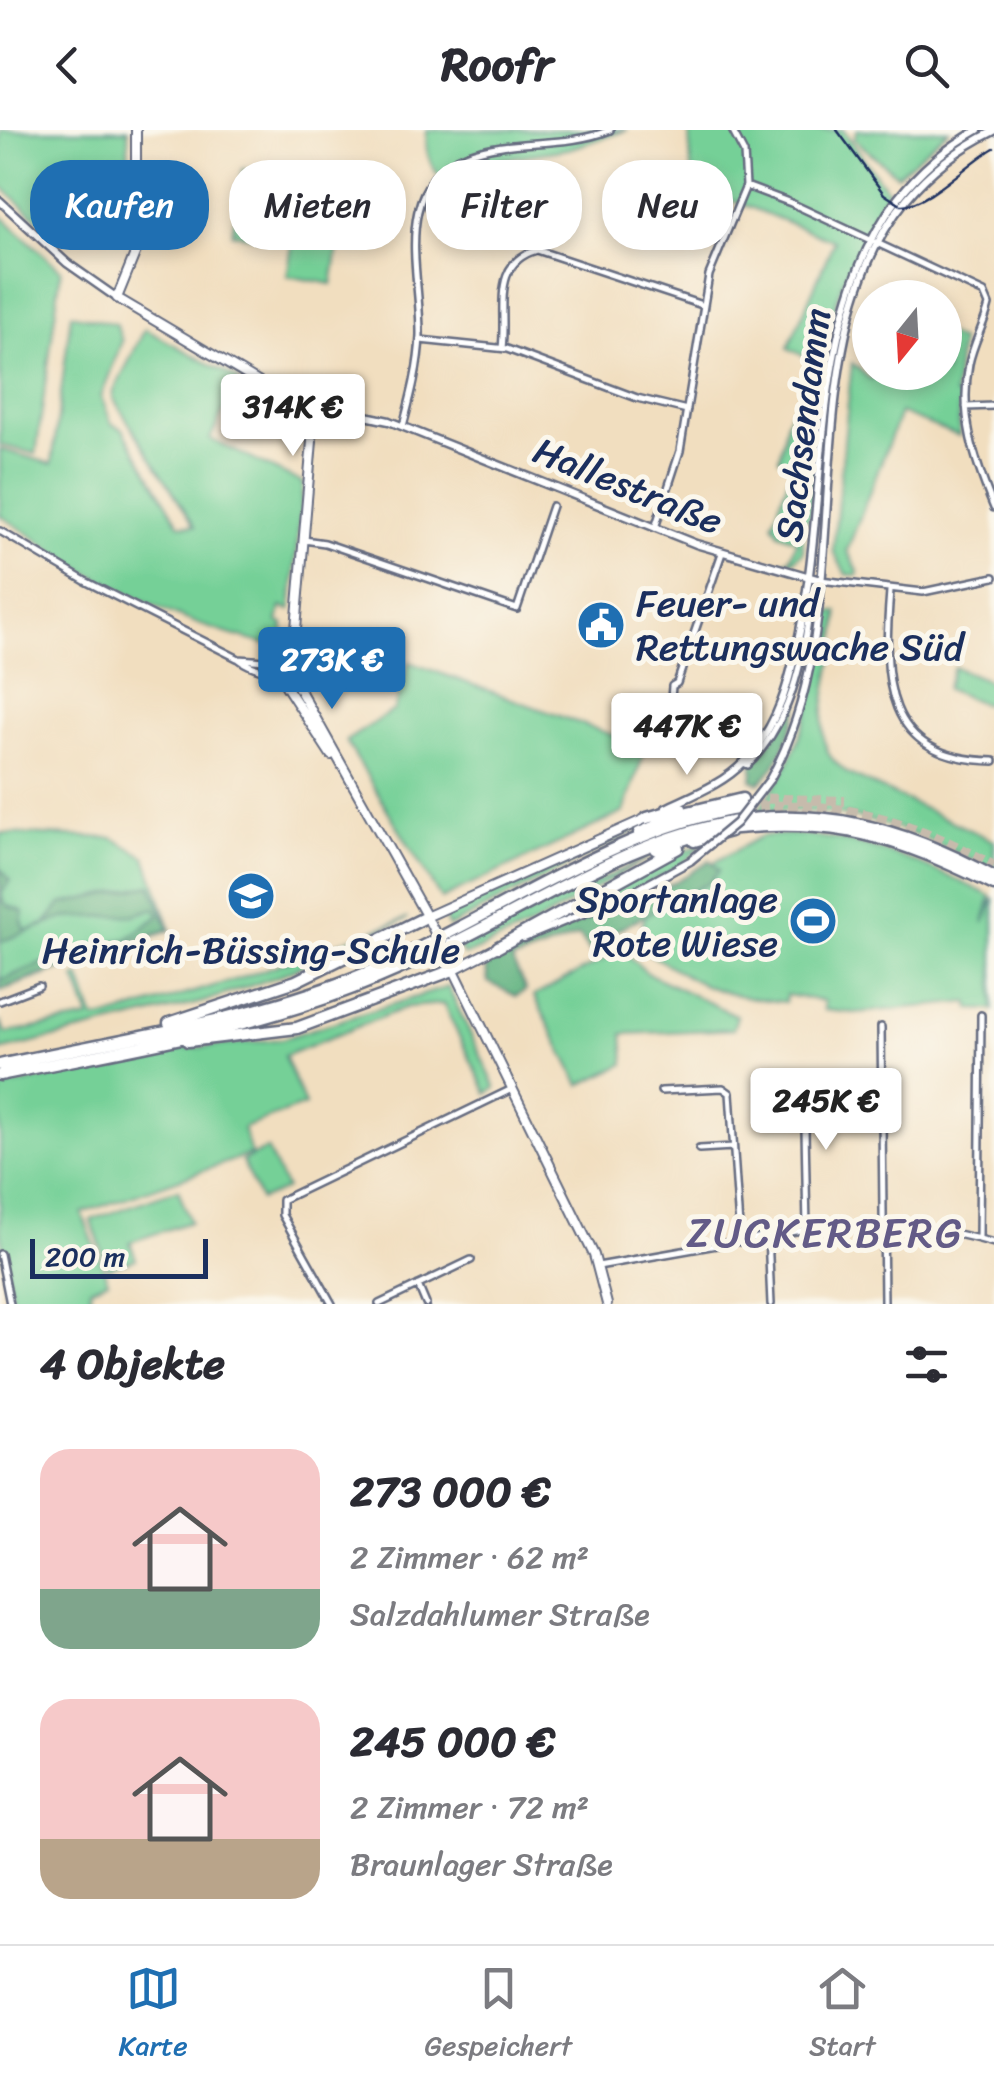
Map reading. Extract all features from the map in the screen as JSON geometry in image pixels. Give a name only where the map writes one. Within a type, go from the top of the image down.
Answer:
[{"type":"highway","points":[[607,860],[618,843],[664,821],[746,801],[647,818]]},
{"type":"highway","points":[[0,1065],[214,1020],[336,984],[607,860],[708,825],[794,815],[886,828],[934,846],[994,877]]},
{"type":"highway","points":[[0,1075],[240,1024],[357,986],[607,860],[702,833],[808,824],[864,832],[909,845],[994,886]]},
{"type":"highway","points":[[498,947],[665,854],[751,826]]},
{"type":"highway","points":[[131,1038],[282,987],[428,920]]},
{"type":"highway","points":[[152,1043],[297,1028],[452,967]]},
{"type":"main road","points":[[136,130],[136,250],[118,298],[297,405],[308,419],[312,441],[304,540],[287,668],[428,920],[514,1088],[598,1266],[607,1304]]},
{"type":"main road","name":"Sachsendamm","points":[[428,920],[647,818]]},
{"type":"main road","name":"Sachsendamm","points":[[452,967],[498,947]]},
{"type":"street","points":[[403,426],[420,340],[413,233],[420,204],[434,178],[472,153],[562,143],[610,130]]},
{"type":"street","points":[[655,528],[676,468],[712,261],[746,186],[744,153],[732,130]]},
{"type":"street","name":"Sachsendamm","points":[[498,947],[626,896],[690,861],[736,823],[770,779],[803,700],[820,580],[842,358],[854,301],[886,212],[919,173],[978,130]]},
{"type":"street","name":"Sachsendamm","points":[[647,818],[712,786],[743,763],[769,731],[784,700],[811,578],[836,344],[852,278],[874,242],[918,186],[948,159],[994,130]]},
{"type":"street","points":[[746,186],[978,288],[989,305],[970,362],[966,407],[975,457],[994,508]]},
{"type":"street","points":[[0,200],[67,263],[118,298]]},
{"type":"street","points":[[502,348],[506,273],[513,262],[537,250],[702,305]]},
{"type":"street","points":[[420,340],[502,348],[637,398],[688,410]]},
{"type":"street","points":[[966,407],[994,406]]},
{"type":"street","name":"Hallestraße","points":[[308,419],[342,411],[403,426],[722,554],[811,578],[890,591],[935,590],[994,578]]},
{"type":"street","points":[[304,540],[325,543],[516,610],[552,506]]},
{"type":"street","points":[[0,531],[85,581],[237,658]]},
{"type":"street","points":[[671,699],[722,554]]},
{"type":"street","name":"Sachsendamm","points":[[743,763],[748,765],[767,743],[789,702],[812,595],[820,580]]},
{"type":"street","points":[[890,591],[885,674],[898,715],[910,730],[938,749],[994,761]]},
{"type":"street","points":[[239,658],[287,668],[252,667],[239,658]]},
{"type":"street","points":[[0,1001],[39,986]]},
{"type":"street","points":[[979,1239],[981,1015]]},
{"type":"street","points":[[881,1026],[884,1304]]},
{"type":"street","points":[[598,1266],[808,1227],[804,1080]]},
{"type":"street","points":[[332,1304],[282,1215],[282,1200],[514,1088]]},
{"type":"street","points":[[661,1091],[729,1091],[740,1242]]},
{"type":"street","points":[[699,1150],[733,1148]]},
{"type":"street","points":[[862,1227],[883,1227]]},
{"type":"street","points":[[949,1232],[994,1243]]},
{"type":"street","points":[[768,1236],[771,1304]]},
{"type":"street","points":[[0,1254],[10,1304]]},
{"type":"street","points":[[379,1304],[471,1260]]},
{"type":"street","points":[[418,1286],[426,1304]]},
{"type":"green space","points":[[0,130],[128,130],[128,160],[30,160],[30,212],[0,185]]},
{"type":"green space","points":[[427,130],[627,130],[568,149],[496,160],[430,160]]},
{"type":"green space","points":[[689,130],[843,130],[888,191],[878,205],[880,215],[843,281],[834,309],[819,399],[810,519],[803,520],[803,552],[792,562],[784,561],[790,559],[797,540],[779,533],[773,523],[793,465],[779,459],[787,420],[817,363],[788,348],[834,241],[733,201],[733,160],[691,160]]},
{"type":"green space","points":[[857,130],[949,130],[897,175],[854,139]]},
{"type":"green space","points":[[0,215],[30,242],[30,250],[39,250],[61,270],[36,454],[0,445]]},
{"type":"green space","points":[[291,250],[338,250],[332,284],[287,276]]},
{"type":"green space","points":[[71,314],[116,324],[122,341],[101,397],[112,424],[123,429],[179,524],[195,526],[113,398],[114,391],[145,329],[239,380],[210,439],[303,483],[291,610],[281,607],[278,622],[284,624],[281,647],[205,626],[156,607],[74,565],[0,516],[0,449],[52,464]]},
{"type":"green space","points":[[852,363],[852,390],[955,390],[954,395],[959,396],[959,436],[900,413],[847,551],[857,576],[846,574],[833,551]]},
{"type":"green space","points":[[832,611],[838,612],[837,628],[823,725],[830,756],[847,773],[994,841],[994,872],[938,844],[880,823],[820,812],[757,812],[796,746],[812,699],[825,624]]},
{"type":"green space","points":[[807,654],[787,741],[759,783],[752,780],[753,764],[780,728]]},
{"type":"green space","points":[[409,662],[646,747],[624,812],[441,899],[346,741],[394,710]]},
{"type":"green space","points":[[954,667],[994,683],[991,707],[946,689]]},
{"type":"green space","points":[[659,819],[449,927],[443,915]]},
{"type":"green space","points":[[0,833],[113,838],[146,857],[171,930],[0,991]]},
{"type":"green space","name":"Sportanlage Rote Wiese","points":[[788,834],[868,846],[966,884],[991,896],[984,923],[994,898],[994,1010],[970,1009],[969,1002],[854,1013],[824,1010],[824,1001],[786,995],[785,1002],[739,996],[691,979],[636,946],[651,897],[762,836]]},
{"type":"green space","points":[[701,844],[678,866],[659,877],[560,918],[647,868]]},
{"type":"green space","points":[[655,854],[530,927],[464,956],[459,947]]},
{"type":"green space","points":[[710,860],[719,870],[710,882],[609,934],[607,950],[593,956],[579,936],[512,961],[526,990],[516,996],[488,982],[485,963],[628,904]]},
{"type":"green space","points":[[0,868],[10,880],[1,894],[3,899],[24,912],[22,922],[26,931],[45,924],[61,904],[151,885],[169,929],[0,990],[0,980],[89,945],[127,939],[159,916],[155,908],[134,915],[63,918],[0,942]]},
{"type":"green space","points":[[408,918],[276,977],[203,1002],[0,1051],[0,1021],[6,1033],[90,1018],[75,978],[79,976],[95,1019],[109,1017],[241,978]]},
{"type":"green space","points":[[622,950],[647,973],[737,1016],[733,1029],[623,1034],[625,1064],[580,1085],[534,996]]},
{"type":"green space","points":[[448,987],[496,1088],[487,1093],[443,1004],[407,1007],[284,1056],[305,1105],[243,1128],[251,1154],[82,1213],[108,1280],[90,1288],[91,1304],[13,1304],[0,1232],[0,1088],[172,1050],[281,1039]]},
{"type":"green space","points":[[267,1149],[286,1189],[260,1200],[242,1161]]},
{"type":"green space","points":[[178,1189],[190,1222],[130,1242],[136,1259],[108,1268],[91,1220]]},
{"type":"tunnel","points":[[752,798],[845,801]]},
{"type":"tunnel","points":[[743,808],[810,806],[873,816],[934,836],[994,866]]},
{"type":"tram line","points":[[837,130],[884,194],[901,205],[935,192],[994,148]]},
{"type":"place","name":"Feuer- und Rettungswache Süd","points":[[601,625]]},
{"type":"place","name":"Heinrich-Büssing-Schule","points":[[251,896]]},
{"type":"place","name":"Sportanlage Rote Wiese","points":[[813,921]]},
{"type":"district","name":"ZUCKERBERG","points":[[825,1233]]}]
